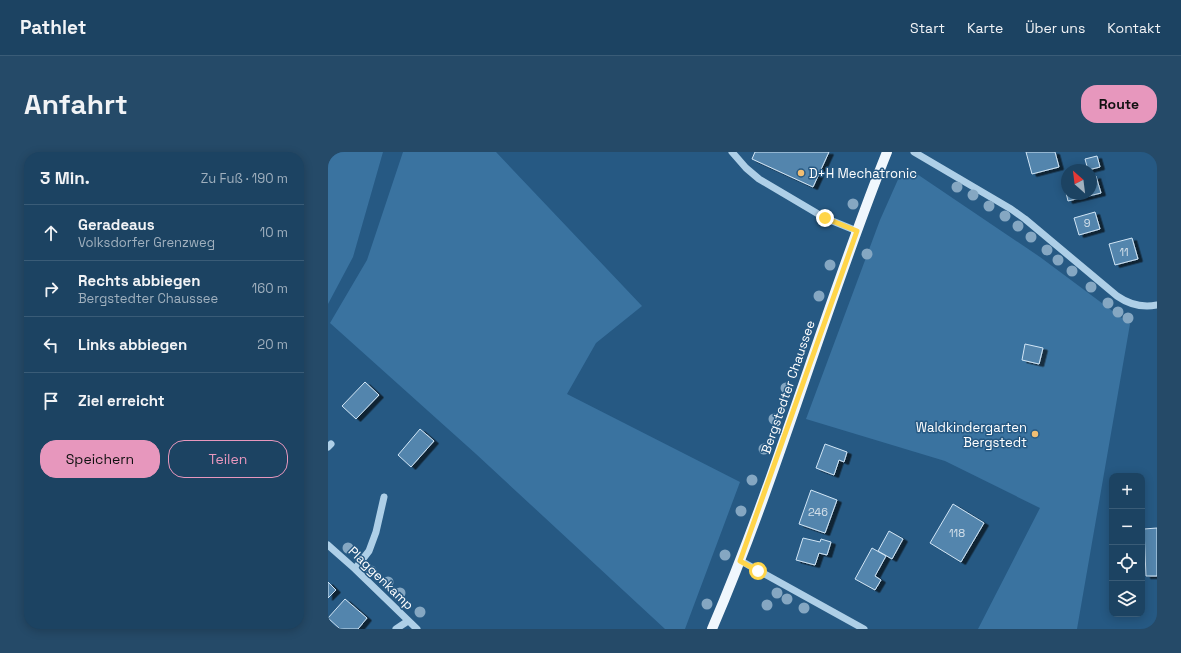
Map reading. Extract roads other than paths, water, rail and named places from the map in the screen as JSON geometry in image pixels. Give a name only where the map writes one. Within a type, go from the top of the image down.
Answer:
[{"type":"main road","name":"Bergstedter Chaussee","points":[[712,629],[740,561],[857,231],[887,152]]},
{"type":"street","points":[[732,152],[746,168],[759,179],[825,218],[857,231]]},
{"type":"street","points":[[914,152],[1011,209],[1128,303],[1137,306],[1157,305]]},
{"type":"street","points":[[355,569],[369,551],[376,532],[384,497]]},
{"type":"street","name":"Plaggenkamp","points":[[328,545],[417,629]]},
{"type":"street","points":[[740,561],[864,629]]},
{"type":"street","points":[[396,629],[408,621]]},
{"type":"place","name":"D+H Mechatronic","points":[[801,173]]},
{"type":"place","name":"Waldkindergarten Bergstedt","points":[[1035,434]]}]
